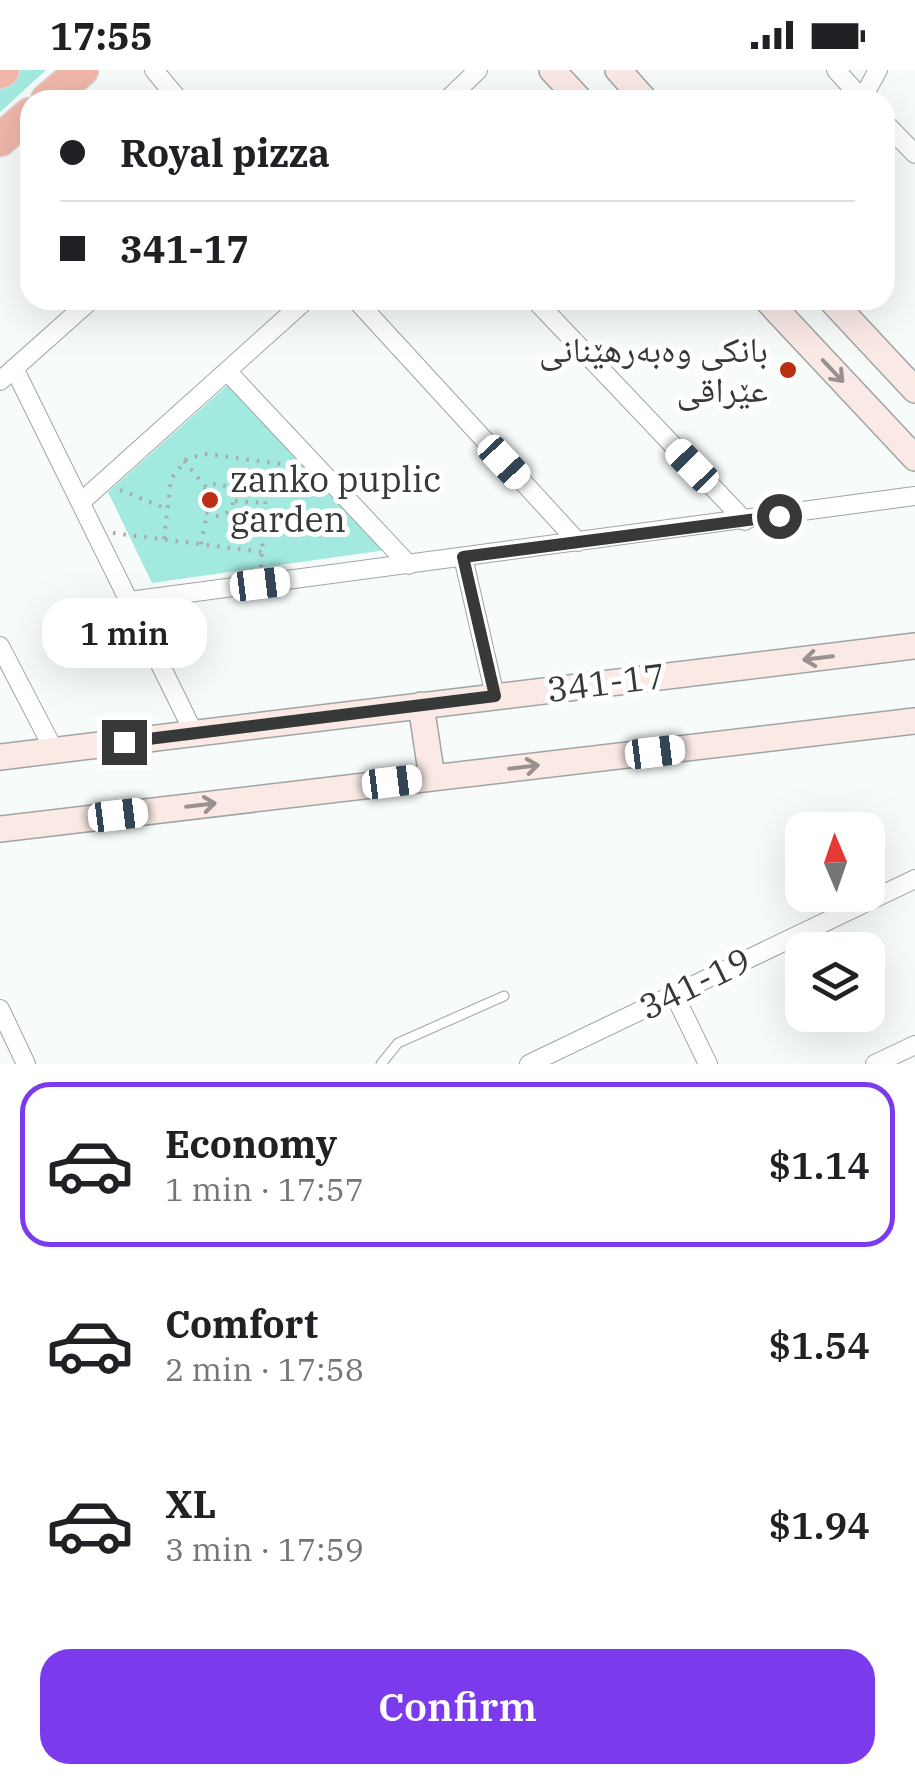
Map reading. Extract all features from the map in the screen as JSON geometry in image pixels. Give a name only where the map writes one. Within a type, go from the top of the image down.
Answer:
[{"type":"highway","points":[[59,90],[82,70]]},
{"type":"highway","points":[[0,140],[20,123]]},
{"type":"street","points":[[154,70],[171,90]]},
{"type":"street","points":[[458,90],[478,70]]},
{"type":"street","points":[[552,70],[571,90]]},
{"type":"street","points":[[618,70],[637,90]]},
{"type":"street","points":[[836,70],[854,90]]},
{"type":"street","points":[[895,133],[915,154]]},
{"type":"street","points":[[80,310],[7,374],[96,530],[194,733]]},
{"type":"street","points":[[80,502],[295,310]]},
{"type":"street","points":[[365,310],[578,542]]},
{"type":"street","points":[[545,310],[745,521]]},
{"type":"street","points":[[776,310],[915,458]]},
{"type":"street","points":[[840,310],[915,390]]},
{"type":"street","points":[[227,371],[409,564]]},
{"type":"street","points":[[130,601],[915,496]]},
{"type":"street","points":[[463,557],[495,696]]},
{"type":"street","points":[[0,646],[54,750]]},
{"type":"street","name":"341-17","points":[[0,757],[915,646]]},
{"type":"street","points":[[421,705],[432,778]]},
{"type":"street","points":[[0,829],[915,721]]},
{"type":"street","name":"341-19","points":[[542,1061],[915,879]]},
{"type":"street","points":[[674,994],[708,1064]]},
{"type":"street","points":[[0,1010],[26,1064]]},
{"type":"street","points":[[875,1064],[915,1044]]},
{"type":"lane","points":[[380,1064],[398,1044],[504,996]]},
{"type":"path","points":[[164,539],[172,479],[184,460],[208,454],[320,468]]},
{"type":"path","points":[[184,460],[206,487]]},
{"type":"path","points":[[260,584],[268,462]]},
{"type":"path","points":[[102,483],[167,508]]},
{"type":"path","points":[[206,487],[225,485],[233,501]]},
{"type":"path","points":[[201,544],[208,513],[200,498],[206,487]]},
{"type":"path","points":[[233,501],[266,503]]},
{"type":"path","points":[[208,513],[222,515],[233,501]]},
{"type":"path","points":[[96,530],[262,552]]},
{"type":"green space","points":[[21,70],[46,70],[0,112],[0,88]]},
{"type":"green space","points":[[231,382],[386,550],[152,583],[108,492]]},
{"type":"place","name":"بانکی وەبەرهێنانی عێراقی","points":[[788,370]]},
{"type":"place","name":"zanko puplic garden","points":[[210,500]]},
{"type":"route","points":[[124,742],[495,696],[463,557],[779,516]]}]
